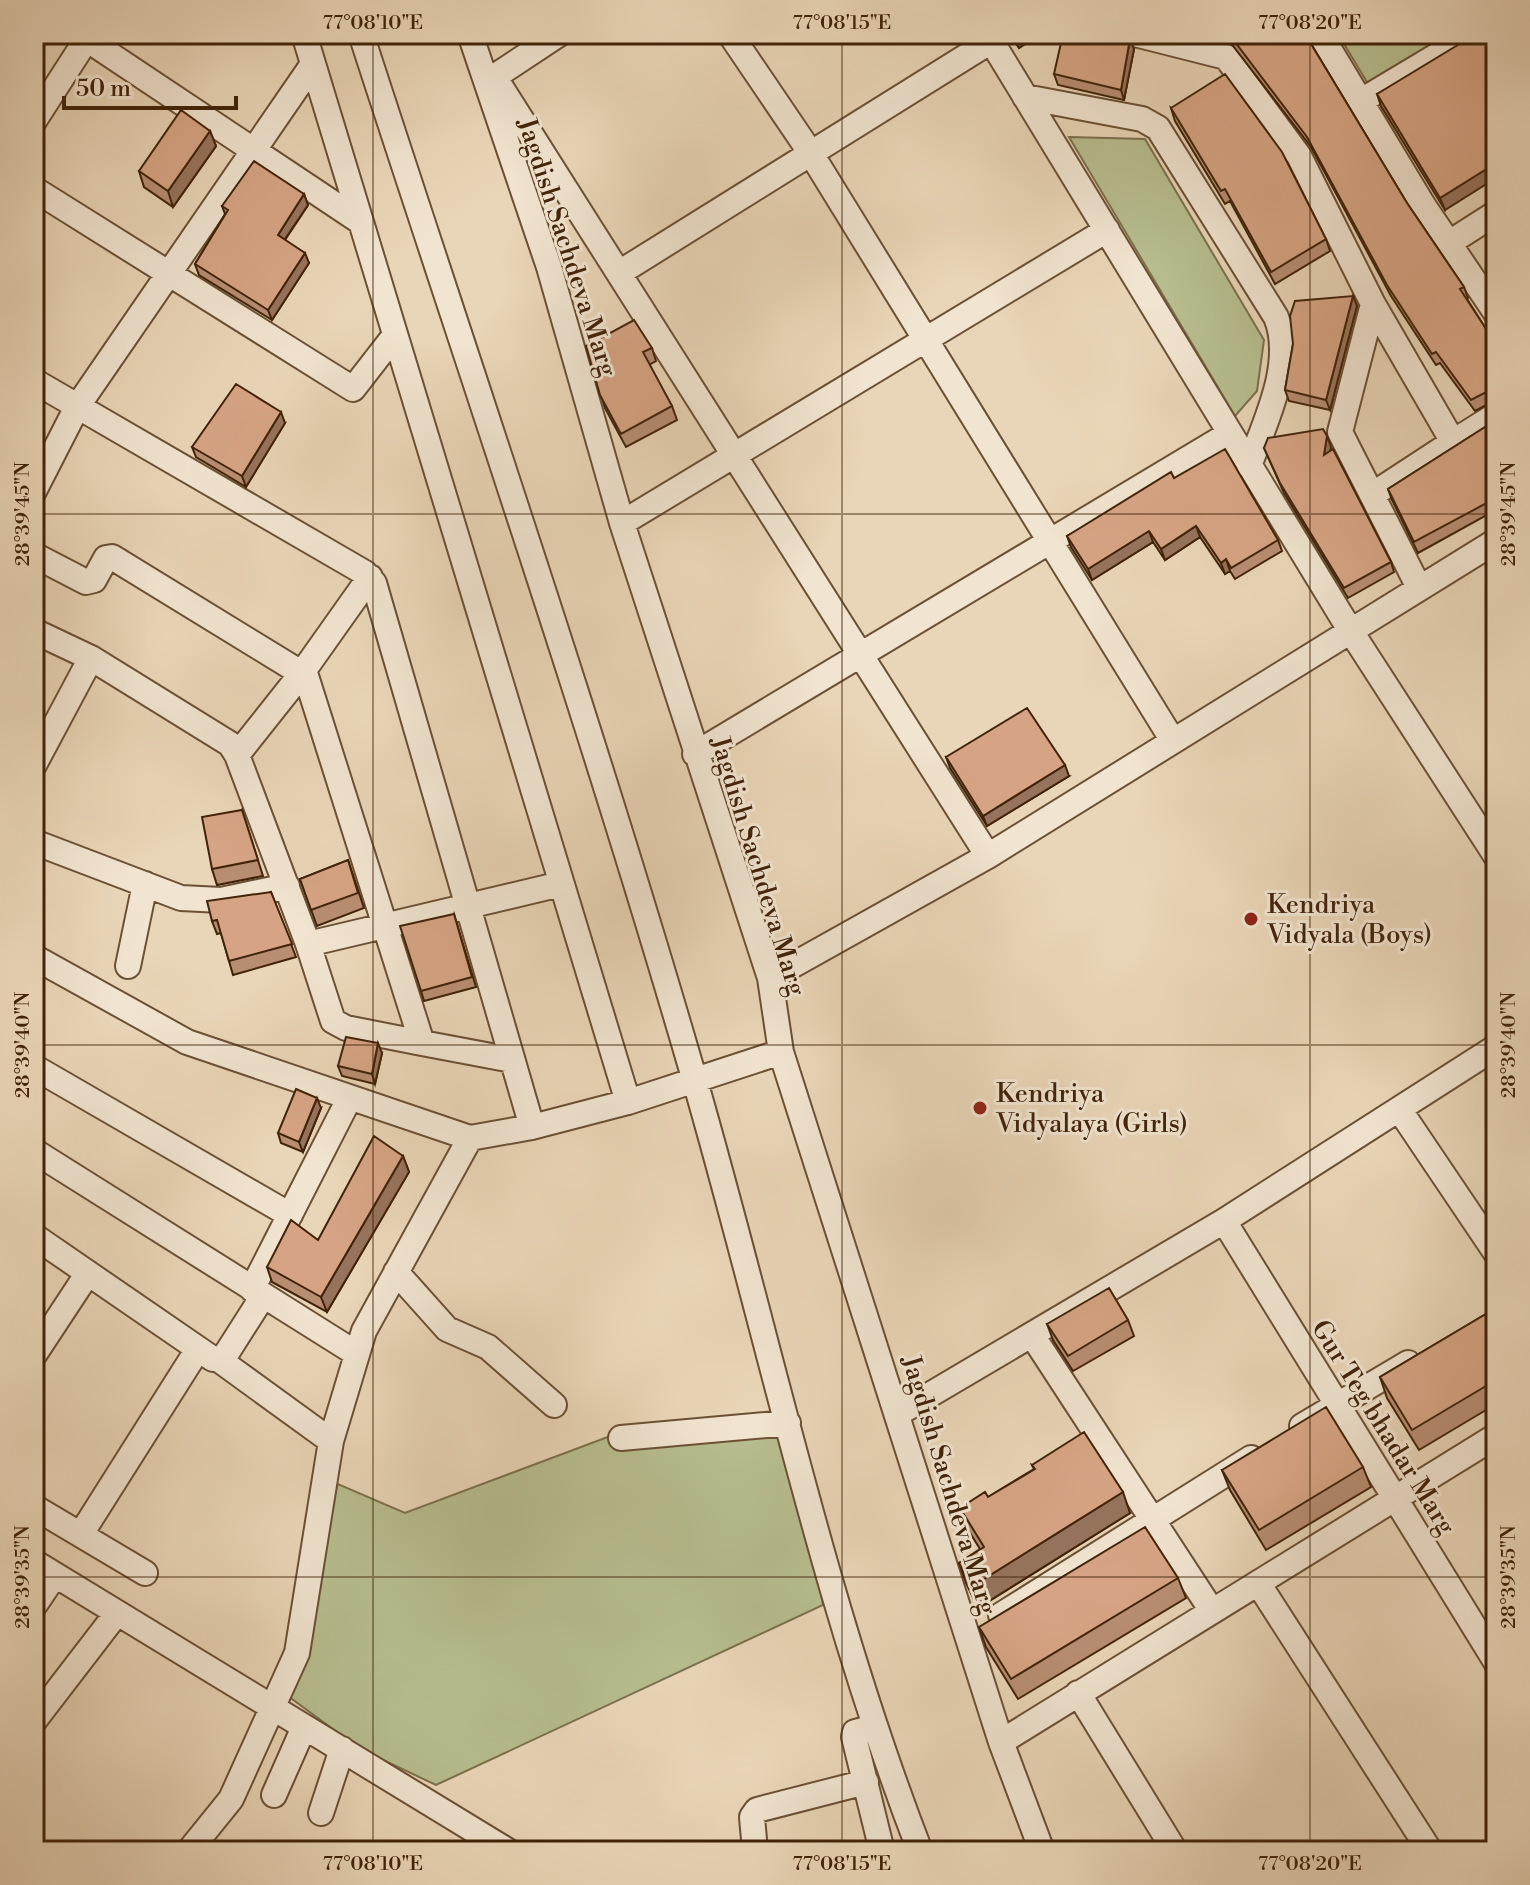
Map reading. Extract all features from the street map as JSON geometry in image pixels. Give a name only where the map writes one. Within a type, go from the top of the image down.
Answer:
[{"type":"street","points":[[304,34],[628,1102]]},
{"type":"street","points":[[361,34],[556,633],[695,1082],[874,1727],[920,1851]]},
{"type":"street","points":[[494,77],[559,34]]},
{"type":"street","points":[[730,34],[810,152],[1173,741]]},
{"type":"street","points":[[1135,34],[1226,57],[1299,156],[1373,304],[1453,442]]},
{"type":"street","points":[[1320,34],[1449,243],[1496,313]]},
{"type":"street","points":[[1361,101],[1473,34]]},
{"type":"street","points":[[34,121],[85,36],[361,222]]},
{"type":"street","points":[[471,38],[988,856]]},
{"type":"street","name":"Jagdish Sachdeva Marg","points":[[471,38],[549,267],[622,523],[770,978],[781,1052],[899,1413],[1001,1742],[1042,1851]]},
{"type":"street","points":[[619,273],[989,38],[1350,630],[1496,856]]},
{"type":"street","points":[[36,482],[77,407],[167,271],[256,151],[313,64]]},
{"type":"street","points":[[1025,97],[1142,119],[1158,128],[1276,317],[1282,332],[1282,350],[1273,401],[1249,466]]},
{"type":"street","points":[[34,189],[353,389],[395,335]]},
{"type":"street","points":[[1449,243],[1496,213]]},
{"type":"street","points":[[622,523],[1107,230]]},
{"type":"street","points":[[1373,304],[1340,432],[1419,588]]},
{"type":"street","points":[[34,381],[370,577],[532,1127]]},
{"type":"street","points":[[1372,495],[1496,415]]},
{"type":"street","points":[[695,754],[1229,434]]},
{"type":"street","points":[[770,978],[988,856],[1496,541]]},
{"type":"street","points":[[34,555],[86,582],[94,580],[106,558],[112,557],[302,673],[309,682],[422,1043]]},
{"type":"street","points":[[237,755],[302,673],[370,577]]},
{"type":"street","points":[[34,631],[91,658],[221,737],[237,755],[308,944],[333,1021],[346,1028],[512,1060]]},
{"type":"street","points":[[34,765],[91,658]]},
{"type":"street","points":[[34,842],[181,898],[221,900],[287,886]]},
{"type":"street","points":[[128,966],[145,884]]},
{"type":"street","points":[[308,944],[561,884]]},
{"type":"street","points":[[34,957],[187,1042],[470,1138],[532,1127],[628,1102],[781,1052]]},
{"type":"street","points":[[899,1413],[1224,1221],[1496,1047]]},
{"type":"street","points":[[34,1067],[290,1215]]},
{"type":"street","points":[[81,1534],[208,1354],[228,1351],[290,1215],[349,1099]]},
{"type":"street","points":[[1399,1109],[1496,1253]]},
{"type":"street","points":[[189,1851],[231,1799],[297,1653],[331,1441],[364,1331],[470,1138]]},
{"type":"street","points":[[34,1151],[357,1354]]},
{"type":"street","name":"Gur Teg bhadar Marg","points":[[1224,1221],[1496,1662]]},
{"type":"street","points":[[34,1236],[331,1441]]},
{"type":"street","points":[[396,1272],[447,1329],[488,1347],[554,1405]]},
{"type":"street","points":[[34,1355],[88,1273]]},
{"type":"street","points":[[1032,1335],[1212,1611]]},
{"type":"street","points":[[968,1636],[1151,1518],[1430,1349]]},
{"type":"street","points":[[621,1438],[788,1423]]},
{"type":"street","points":[[1001,1742],[1496,1436]]},
{"type":"street","points":[[34,1507],[145,1573]]},
{"type":"street","points":[[34,1562],[508,1851]]},
{"type":"street","points":[[34,1606],[55,1575]]},
{"type":"street","points":[[1258,1583],[1430,1851]]},
{"type":"street","points":[[34,1721],[117,1613]]},
{"type":"street","points":[[1078,1693],[1175,1851]]},
{"type":"street","points":[[274,1795],[304,1727]]},
{"type":"street","points":[[874,1727],[855,1732],[854,1737],[882,1851]]},
{"type":"street","points":[[321,1813],[342,1749]]},
{"type":"street","points":[[755,1851],[752,1817],[757,1810],[866,1782]]},
{"type":"green space","points":[[1338,34],[1461,34],[1379,102]]},
{"type":"green space","points":[[1069,137],[1145,139],[1264,340],[1257,391],[1235,416]]},
{"type":"green space","points":[[790,1423],[823,1605],[436,1785],[360,1749],[273,1685],[338,1484],[405,1513],[629,1429]]},
{"type":"building","points":[[1063,34],[1124,34],[1130,39],[1121,90],[1054,74]]},
{"type":"building","points":[[1229,34],[1305,34],[1407,203],[1464,287],[1460,289],[1486,329],[1493,325],[1496,331],[1496,390],[1492,389],[1471,400],[1436,352],[1432,354],[1387,285],[1307,137]]},
{"type":"building","points":[[1476,34],[1496,34],[1496,163],[1440,198],[1377,94]]},
{"type":"building","points":[[1225,74],[1282,152],[1326,239],[1271,272],[1225,189],[1221,191],[1171,108]]},
{"type":"building","points":[[181,110],[210,131],[168,191],[139,171]]},
{"type":"building","points":[[254,161],[304,194],[278,235],[305,253],[268,310],[195,264],[228,210],[222,206]]},
{"type":"building","points":[[1353,296],[1326,400],[1285,390],[1293,344],[1290,316],[1295,301]]},
{"type":"building","points":[[634,320],[652,348],[643,352],[672,406],[621,434],[600,395],[586,346]]},
{"type":"building","points":[[236,384],[281,412],[242,476],[192,447]]},
{"type":"building","points":[[1496,420],[1496,498],[1414,542],[1388,489]]},
{"type":"building","points":[[1323,429],[1327,436],[1324,455],[1333,449],[1391,562],[1344,588],[1280,483],[1264,448],[1268,438]]},
{"type":"building","points":[[1225,449],[1278,540],[1231,568],[1226,559],[1221,563],[1196,526],[1161,549],[1149,531],[1088,569],[1067,536],[1171,472],[1174,478]]},
{"type":"building","points":[[1027,708],[1065,765],[983,816],[946,757]]},
{"type":"building","points":[[242,810],[258,860],[212,869],[202,817]]},
{"type":"building","points":[[348,860],[358,893],[311,910],[300,879]]},
{"type":"building","points":[[271,892],[292,944],[229,961],[217,920],[212,921],[207,901]]},
{"type":"building","points":[[454,914],[472,977],[421,991],[400,926]]},
{"type":"building","points":[[346,1037],[378,1043],[372,1074],[338,1066]]},
{"type":"building","points":[[296,1089],[317,1098],[299,1142],[278,1133]]},
{"type":"building","points":[[374,1136],[403,1156],[321,1297],[267,1267],[291,1220],[318,1240]]},
{"type":"building","points":[[1109,1288],[1128,1320],[1068,1356],[1047,1324]]},
{"type":"building","points":[[1496,1308],[1496,1380],[1412,1430],[1380,1377]]},
{"type":"building","points":[[1326,1407],[1363,1467],[1259,1530],[1222,1470]]},
{"type":"building","points":[[1084,1432],[1123,1492],[971,1587],[959,1563],[984,1547],[960,1508],[985,1492],[988,1497],[1035,1469],[1032,1465]]},
{"type":"building","points":[[1145,1527],[1178,1578],[1011,1679],[979,1627]]},
{"type":"place","name":"Kendriya Vidyala (Boys)","points":[[1251,919]]},
{"type":"place","name":"Kendriya Vidyalaya (Girls)","points":[[980,1108]]}]
